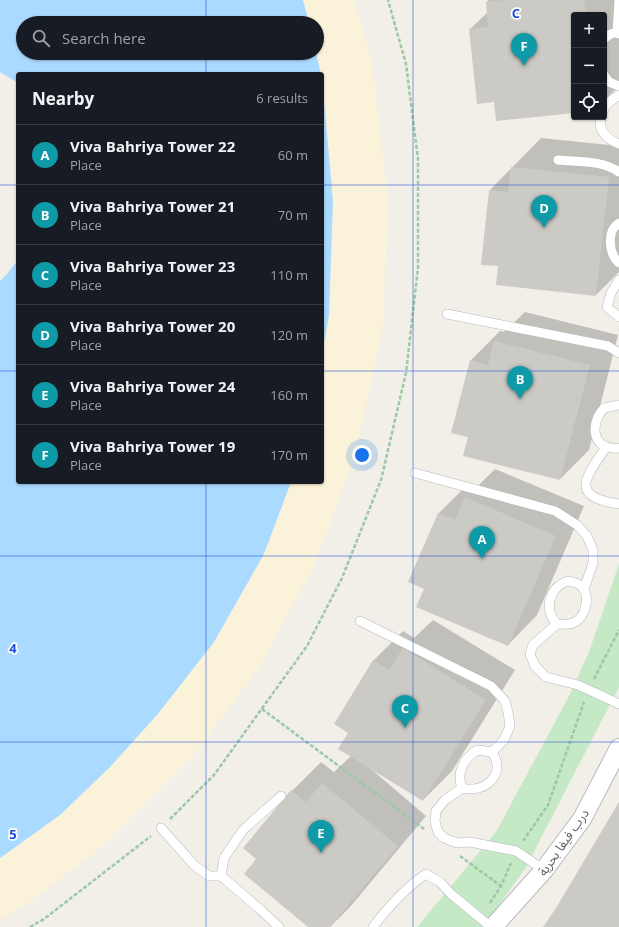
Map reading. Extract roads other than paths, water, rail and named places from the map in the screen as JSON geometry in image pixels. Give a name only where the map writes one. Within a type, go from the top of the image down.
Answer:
[{"type":"street","name":"درب فيفا بحرية","points":[[488,924],[544,870],[582,818],[619,748]]},
{"type":"lane","points":[[607,37],[611,34],[618,34],[618,0]]},
{"type":"lane","points":[[607,79],[609,82],[619,86]]},
{"type":"lane","points":[[607,104],[619,96]]},
{"type":"lane","points":[[600,120],[599,125],[604,136],[619,144]]},
{"type":"lane","points":[[558,160],[600,164],[610,166],[619,172]]},
{"type":"lane","points":[[619,223],[615,226],[611,240],[613,255],[619,263]]},
{"type":"lane","points":[[619,280],[611,293],[607,307],[619,317]]},
{"type":"lane","points":[[448,314],[608,346],[619,353]]},
{"type":"lane","points":[[619,405],[604,408],[596,420],[595,427],[596,436],[600,442],[606,447],[613,449],[619,448]]},
{"type":"lane","points":[[606,447],[588,475],[585,484],[587,491],[593,496],[619,504]]},
{"type":"lane","points":[[415,473],[555,511],[577,525],[587,536],[593,550],[593,563],[584,589]]},
{"type":"lane","points":[[557,624],[551,617],[549,604],[556,588],[568,581],[579,584],[584,589],[587,600],[580,618],[574,623],[557,624],[533,645],[530,654],[535,666],[546,677],[558,679],[590,690],[619,704]]},
{"type":"lane","points":[[360,621],[491,686],[505,701],[510,726],[504,740],[492,752]]},
{"type":"lane","points":[[462,788],[459,776],[460,770],[470,755],[477,750],[492,752],[496,758],[496,770],[494,776],[485,786],[479,789],[462,788],[445,800],[436,811],[435,822],[438,832],[444,838],[457,842],[470,842],[516,851],[544,870]]},
{"type":"lane","points":[[221,876],[224,858],[243,830],[281,796]]},
{"type":"lane","points":[[161,828],[194,865],[209,876],[221,876],[279,927]]},
{"type":"lane","points":[[373,927],[390,905],[413,883],[426,874],[440,882],[450,894],[488,924]]},
{"type":"water","points":[[0,0],[303,0],[307,16],[16,16],[16,60],[318,60],[321,72],[16,72],[16,82],[0,72]]},
{"type":"water","points":[[324,102],[333,201],[329,315],[324,343]]},
{"type":"water","points":[[16,262],[16,484],[290,484],[264,554],[214,642],[157,715],[109,768],[60,815],[0,858],[0,281]]},
{"type":"place","name":"Viva Bahriya Tower 19","points":[[524,66]]},
{"type":"place","name":"Viva Bahriya Tower 20","points":[[544,228]]},
{"type":"place","name":"Viva Bahriya Tower 21","points":[[520,399]]},
{"type":"place","name":"Viva Bahriya Tower 22","points":[[482,559]]},
{"type":"place","name":"Viva Bahriya Tower 23","points":[[405,728]]},
{"type":"place","name":"Viva Bahriya Tower 24","points":[[321,853]]}]
